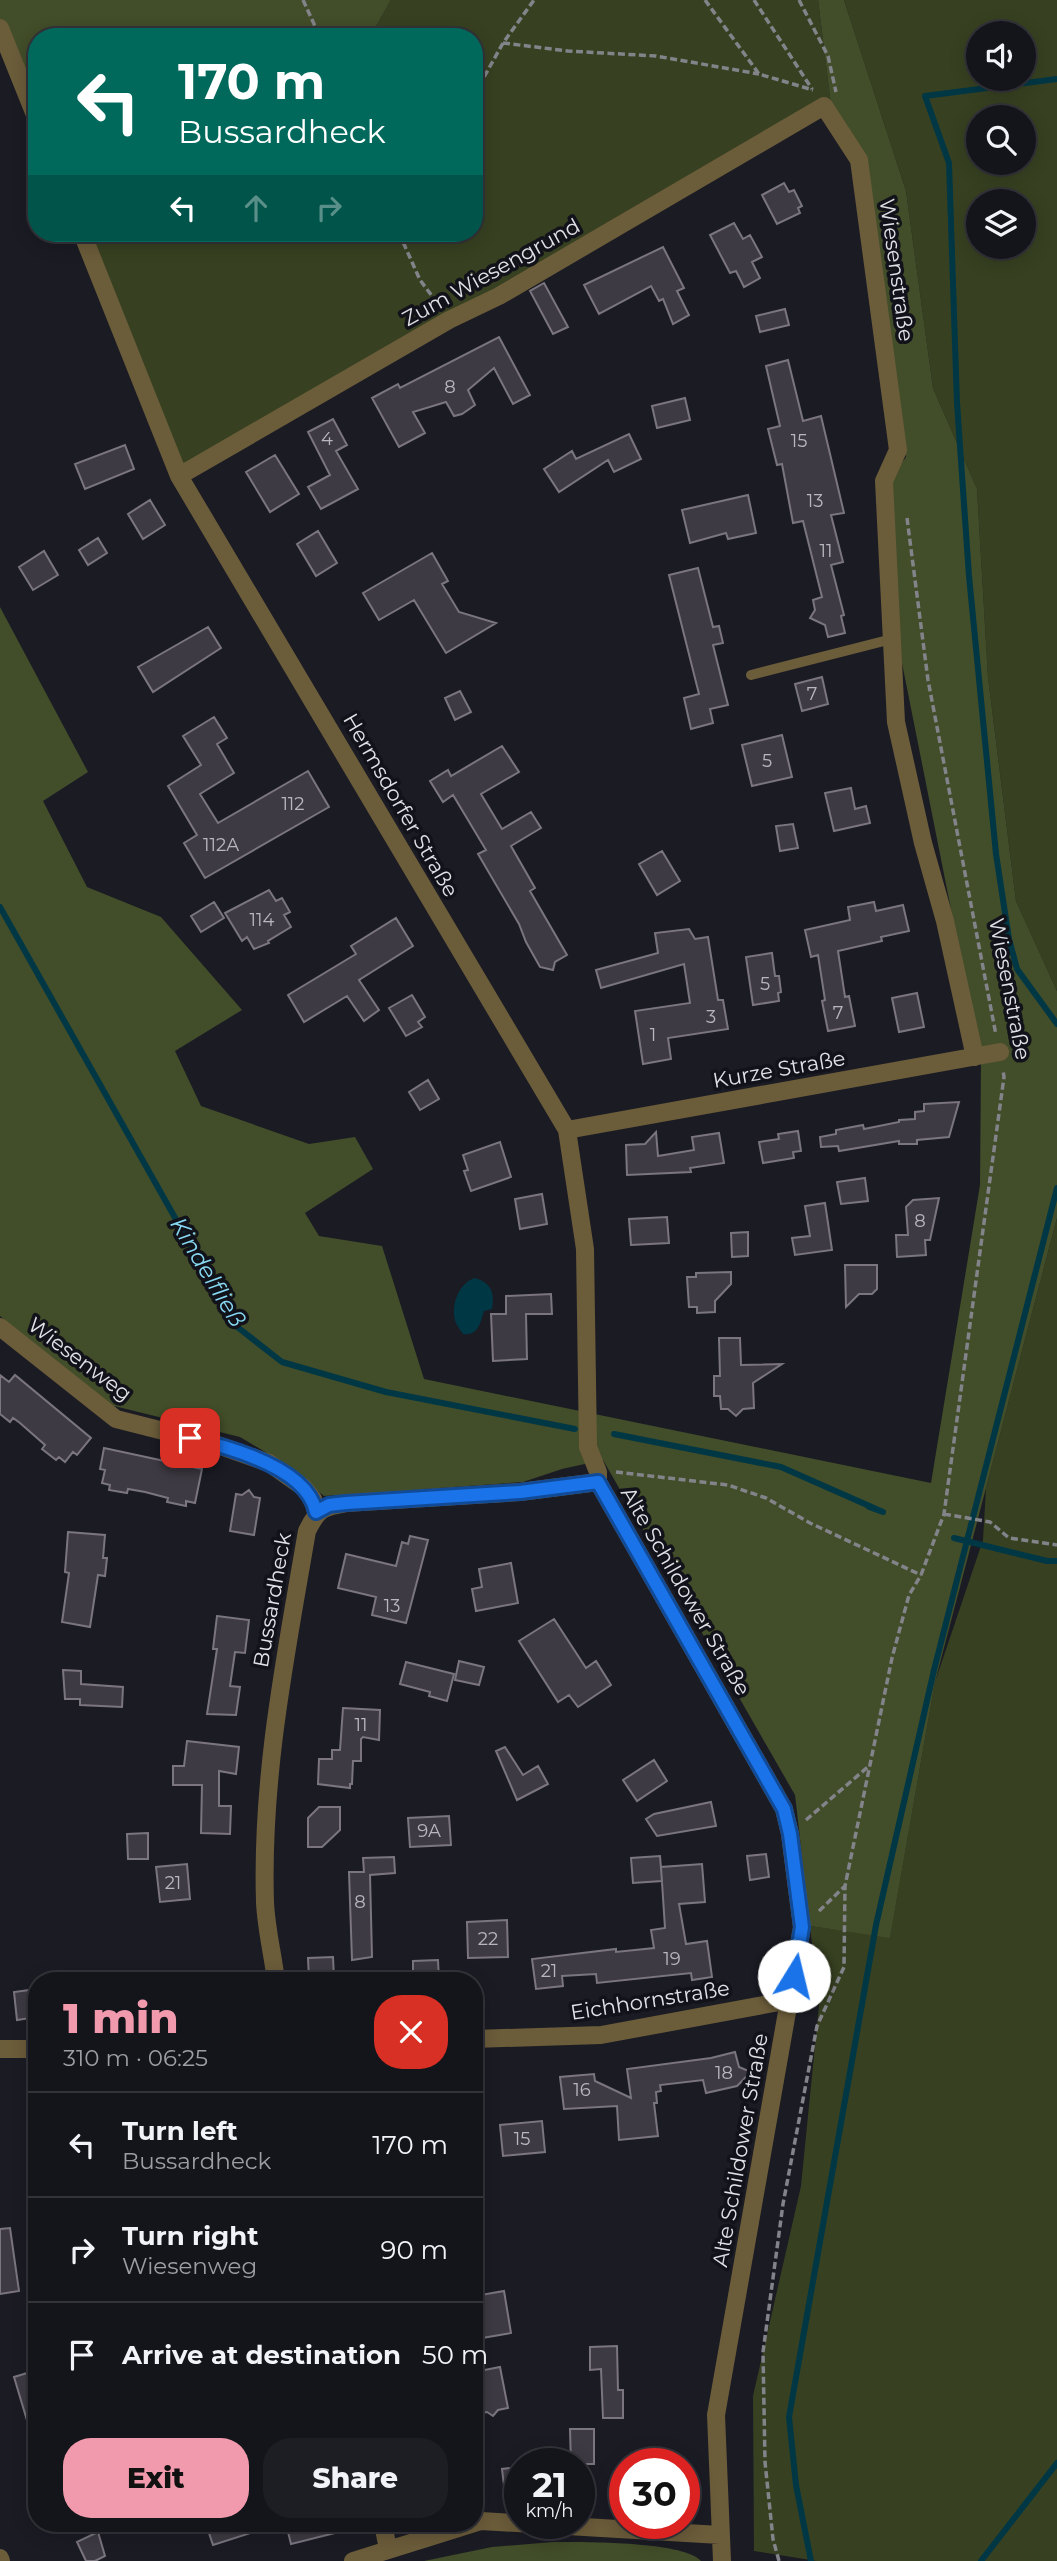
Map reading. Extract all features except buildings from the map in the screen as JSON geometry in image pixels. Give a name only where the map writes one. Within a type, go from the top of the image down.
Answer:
[{"type":"street","points":[[0,28],[28,98]]},
{"type":"street","name":"Wiesenstraße","points":[[824,106],[859,160],[898,450],[884,481],[896,722],[975,1057]]},
{"type":"street","name":"Zum Wiesengrund","points":[[179,476],[449,320],[499,296],[824,106]]},
{"type":"street","name":"Hermsdorfer Straße","points":[[86,242],[179,476],[567,1130],[585,1249],[588,1415]]},
{"type":"street","name":"Kurze Straße","points":[[567,1130],[1000,1052]]},
{"type":"street","name":"Wiesenweg","points":[[0,1326],[116,1419],[215,1444],[269,1464],[303,1487],[313,1499],[316,1512]]},
{"type":"street","name":"Alte Schildower Straße","points":[[588,1415],[588,1447],[598,1477],[784,1809],[790,1834],[802,1927],[716,2415],[722,2561]]},
{"type":"street","name":"Bussardheck","points":[[275,1972],[265,1904],[270,1767],[282,1669],[307,1531],[316,1512],[329,1505],[520,1492],[598,1477]]},
{"type":"street","name":"Eichhornstraße","points":[[483,2039],[601,2035],[790,2000]]},
{"type":"street","points":[[0,2049],[28,2049]]},
{"type":"street","points":[[483,2521],[720,2535]]},
{"type":"street","points":[[385,2532],[388,2549]]},
{"type":"street","points":[[353,2561],[444,2532]]},
{"type":"lane","points":[[751,674],[892,639]]},
{"type":"path","points":[[303,0],[316,28]]},
{"type":"path","points":[[483,79],[503,43],[534,0]]},
{"type":"path","points":[[705,0],[759,74]]},
{"type":"path","points":[[754,0],[824,106]]},
{"type":"path","points":[[799,0],[828,56],[840,129]]},
{"type":"path","points":[[503,43],[656,57],[759,74],[813,90]]},
{"type":"path","points":[[403,242],[420,280],[449,320]]},
{"type":"path","name":"Wiesenstraße","points":[[779,2561],[773,2539],[765,2462],[763,2352],[783,2204],[817,2026],[844,1967],[845,1886],[892,1658],[909,1595],[921,1576],[944,1514],[1004,1077],[928,680],[906,509]]},
{"type":"path","points":[[598,1477],[643,1473],[727,1485],[766,1498],[810,1523],[921,1576]]},
{"type":"path","points":[[944,1514],[990,1521],[1009,1538],[1057,1545]]},
{"type":"path","points":[[790,1834],[871,1765]]},
{"type":"path","points":[[802,1927],[845,1886]]},
{"type":"green space","points":[[0,0],[391,0],[375,28],[28,28],[28,98],[0,28]]},
{"type":"green space","points":[[391,0],[818,0],[831,105],[179,476],[86,242],[483,242],[483,28],[375,28]]},
{"type":"green space","points":[[818,0],[844,0],[906,191],[933,388],[977,489],[988,677],[1016,901],[1057,991],[1057,1218],[935,1682],[890,1938],[810,1926],[795,1795],[603,1460],[562,1469],[523,1482],[324,1496],[279,1460],[240,1437],[110,1405],[0,1316],[0,607],[88,772],[43,801],[87,887],[161,917],[242,1010],[175,1051],[201,1106],[309,1144],[355,1137],[373,1169],[305,1213],[319,1236],[382,1246],[424,1379],[931,1483],[980,1185],[981,1060],[897,638],[887,483],[906,457],[865,156],[831,105]]},
{"type":"green space","points":[[844,0],[1057,0],[1057,991],[1016,901],[988,677],[977,489],[933,388],[906,191]]},
{"type":"green space","points":[[1057,1218],[1057,2561],[817,2561],[754,2551],[753,2396],[801,2186],[819,2006],[810,1926],[890,1937],[935,1682],[983,1540],[986,1488]]},
{"type":"green space","points":[[553,2542],[654,2546],[691,2554],[701,2561],[424,2561],[492,2547]]},
{"type":"water","points":[[475,1278],[491,1289],[492,1309],[484,1311],[475,1331],[463,1334],[455,1320],[455,1301],[465,1284]]},
{"type":"waterway","points":[[1057,79],[925,96],[949,163],[957,403],[969,576],[996,854],[1009,939],[1017,969],[1057,1024]]},
{"type":"waterway","name":"Kindelfließ","points":[[0,907],[236,1326],[282,1362],[386,1392],[575,1429]]},
{"type":"waterway","points":[[811,2561],[796,2485],[789,2417],[876,1925],[934,1670],[1057,1188]]},
{"type":"waterway","name":"Kindelfließ","points":[[614,1434],[781,1467],[883,1512],[869,1507]]},
{"type":"waterway","name":"Kindelfließ","points":[[954,1538],[1047,1561],[1057,1561]]},
{"type":"waterway","points":[[981,2561],[1057,2463]]},
{"type":"route","points":[[190,1438],[215,1444],[269,1464],[303,1487],[313,1499],[316,1512],[329,1505],[346,1503],[520,1492],[598,1482],[784,1809],[790,1834],[802,1927],[794,1976]]}]
